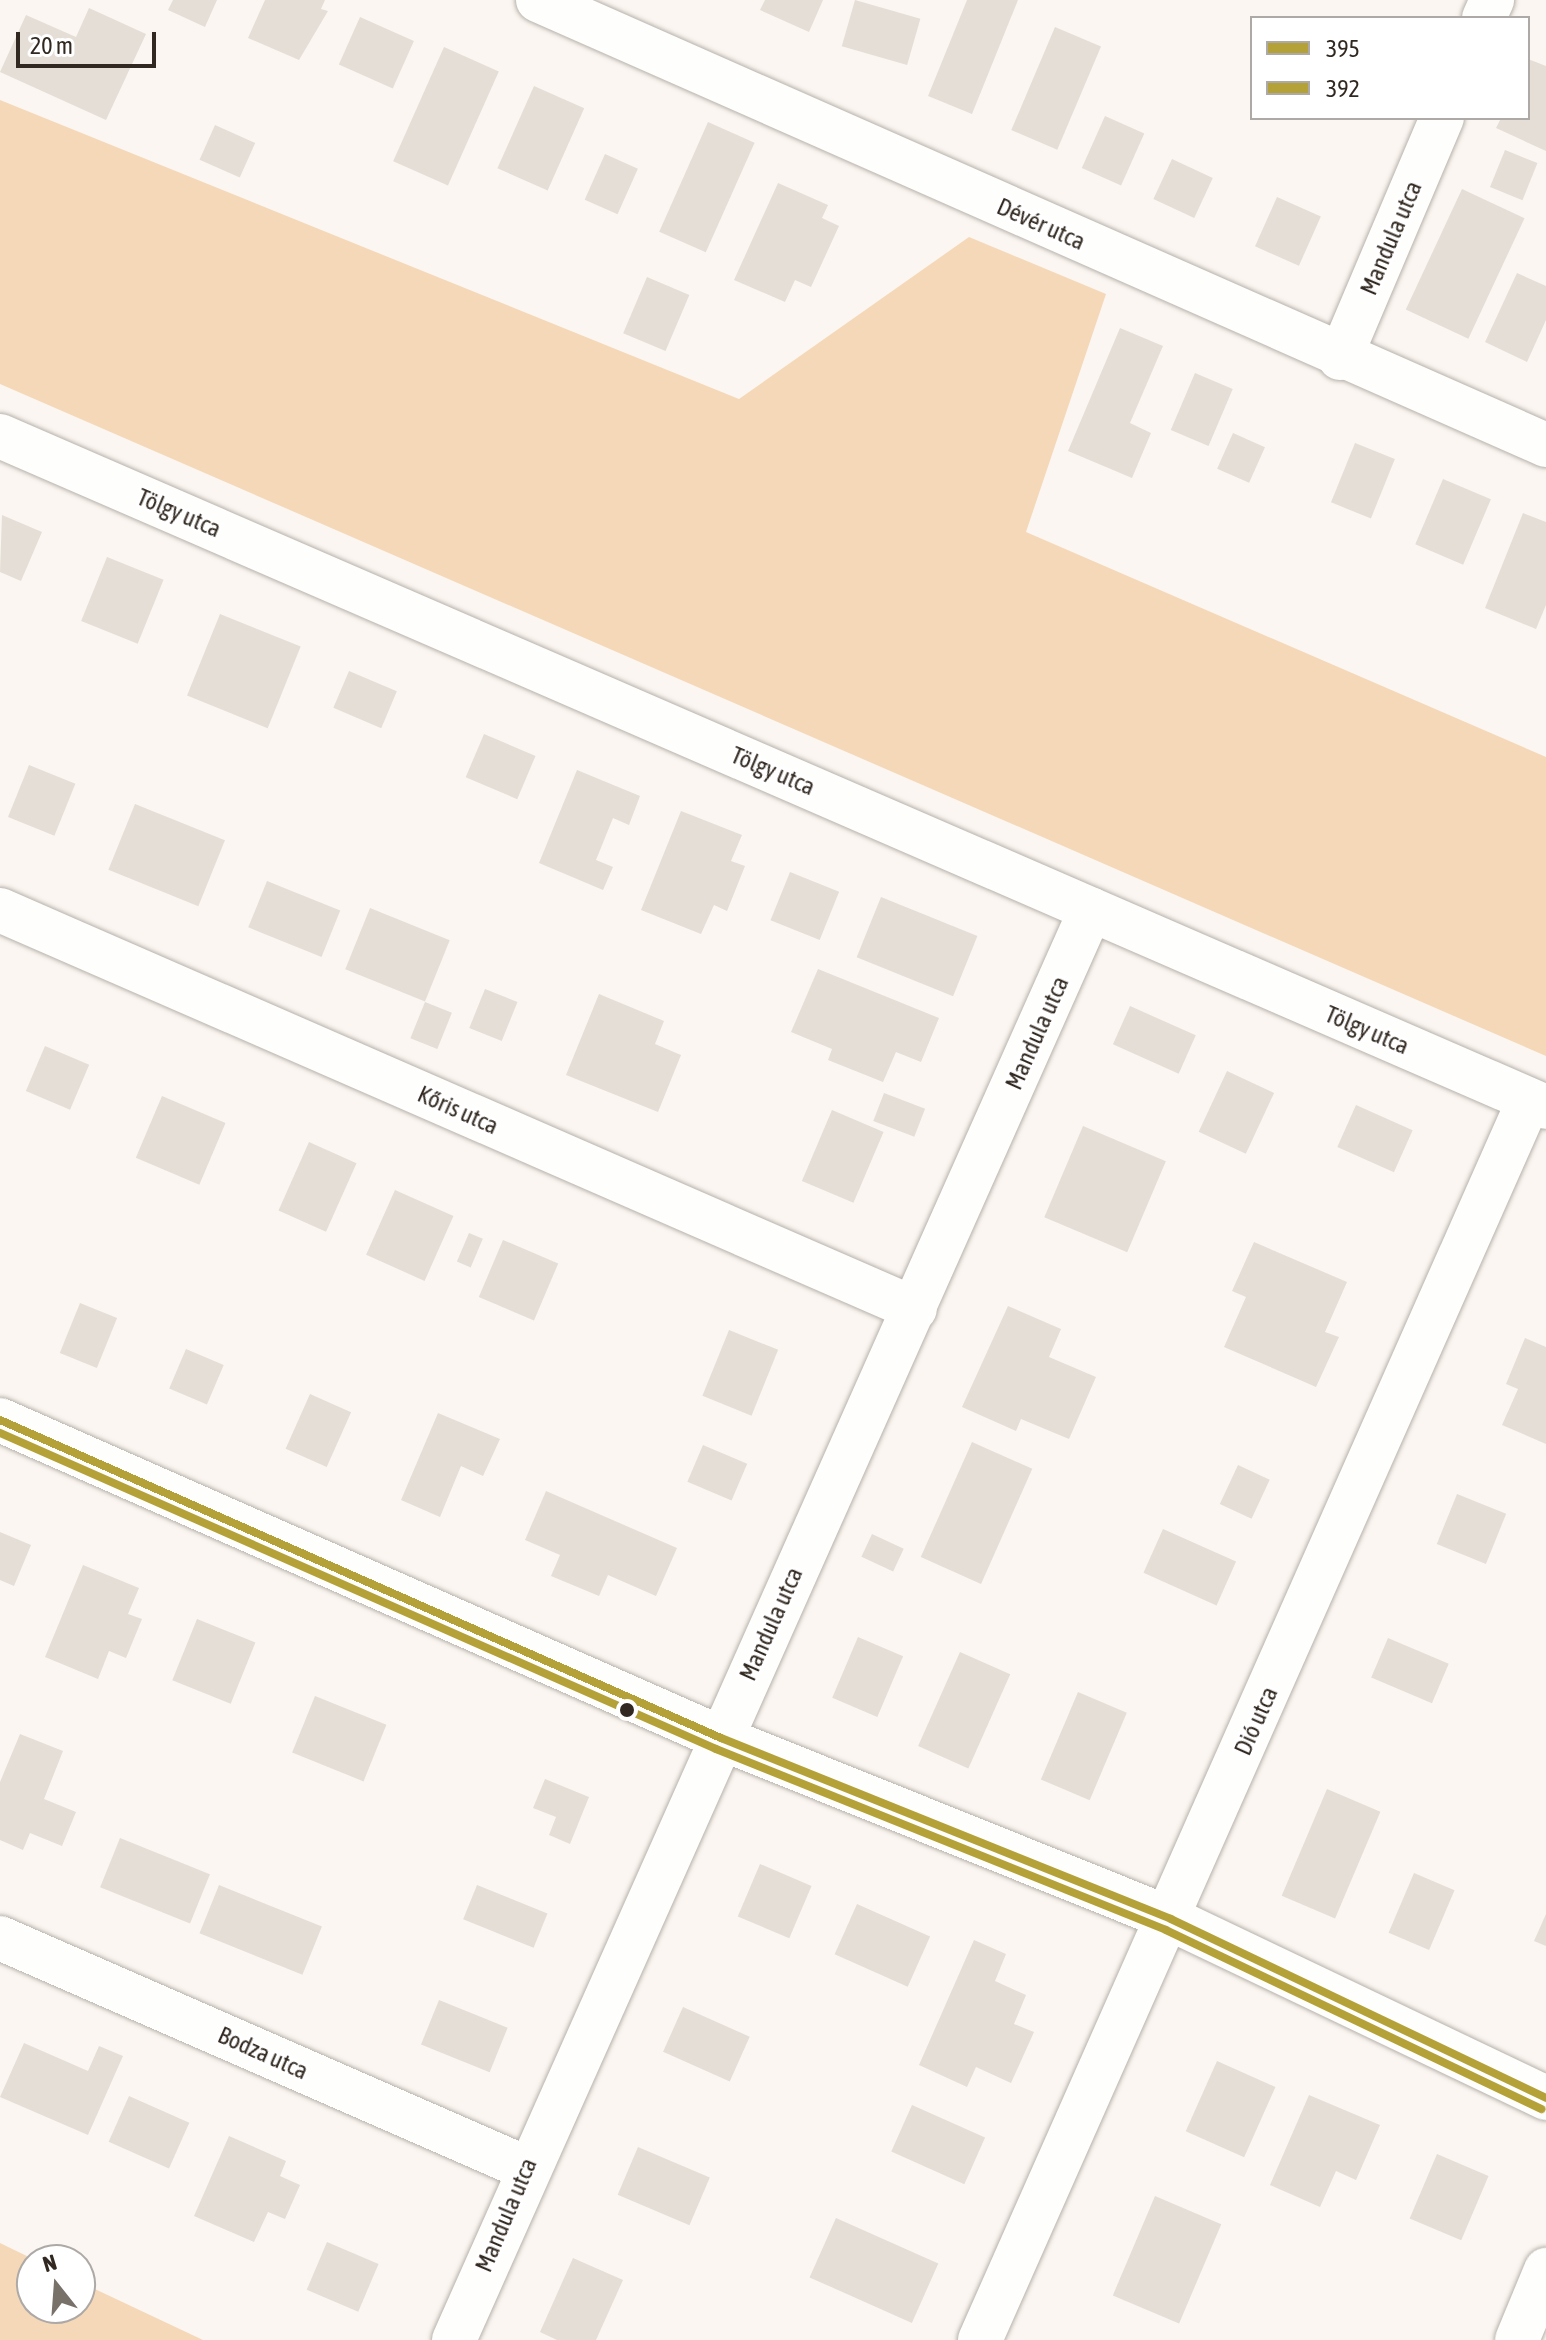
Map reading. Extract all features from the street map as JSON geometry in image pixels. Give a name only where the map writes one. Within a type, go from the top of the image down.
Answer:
[{"type":"street","name":"Dévér utca","points":[[538,0],[1340,358],[1546,445]]},
{"type":"street","name":"Mandula utca","points":[[1340,358],[1441,120]]},
{"type":"street","name":"Tölgy utca","points":[[0,436],[1537,1104]]},
{"type":"street","name":"Mandula utca","points":[[454,2340],[526,2168],[915,1309],[1091,909]]},
{"type":"street","name":"Kőris utca","points":[[0,910],[915,1309]]},
{"type":"street","name":"Dió utca","points":[[980,2340],[1537,1104]]},
{"type":"street","points":[[0,1420],[721,1738],[1171,1919],[1546,2098]]},
{"type":"street","name":"Bodza utca","points":[[0,1938],[526,2168]]},
{"type":"street","points":[[1517,2340],[1546,2270]]},
{"type":"shaded area","points":[[0,100],[739,399],[969,237],[1106,294],[1026,532],[1546,757],[1546,1056],[0,384]]},
{"type":"shaded area","points":[[0,2243],[16,2251],[16,2324],[96,2324],[96,2290],[203,2340],[0,2340]]},
{"type":"building","points":[[173,0],[217,0],[205,27],[168,10]]},
{"type":"building","points":[[265,0],[325,0],[321,9],[328,11],[299,60],[248,38]]},
{"type":"building","points":[[765,0],[823,0],[809,32],[760,10]]},
{"type":"building","points":[[855,0],[920,19],[907,65],[842,46]]},
{"type":"building","points":[[967,0],[1018,0],[972,114],[928,96]]},
{"type":"building","points":[[89,8],[146,34],[106,120],[0,72],[26,15],[76,37]]},
{"type":"building","points":[[360,17],[414,41],[393,89],[339,65]]},
{"type":"building","points":[[1055,27],[1101,47],[1057,150],[1011,130]]},
{"type":"building","points":[[444,47],[499,71],[448,186],[393,161]]},
{"type":"building","points":[[1530,60],[1546,66],[1546,151],[1496,128],[1500,120],[1530,120]]},
{"type":"building","points":[[534,86],[584,108],[548,191],[497,168]]},
{"type":"building","points":[[1105,116],[1144,133],[1121,186],[1082,168]]},
{"type":"building","points":[[708,122],[755,143],[706,252],[659,232]]},
{"type":"building","points":[[215,125],[255,143],[240,178],[200,160]]},
{"type":"building","points":[[1505,150],[1537,163],[1522,200],[1490,187]]},
{"type":"building","points":[[605,154],[638,169],[618,214],[585,200]]},
{"type":"building","points":[[1172,159],[1213,178],[1194,218],[1153,199]]},
{"type":"building","points":[[778,183],[828,205],[822,218],[839,226],[811,287],[795,280],[785,302],[734,280]]},
{"type":"building","points":[[1462,189],[1525,218],[1468,339],[1406,310]]},
{"type":"building","points":[[1277,197],[1321,217],[1299,266],[1255,246]]},
{"type":"building","points":[[1517,273],[1546,286],[1546,320],[1527,362],[1485,342]]},
{"type":"building","points":[[647,277],[689,295],[666,351],[623,333]]},
{"type":"building","points":[[1120,328],[1163,346],[1130,423],[1151,433],[1132,478],[1068,451]]},
{"type":"building","points":[[1195,373],[1233,389],[1209,446],[1171,430]]},
{"type":"building","points":[[1233,433],[1265,447],[1249,483],[1217,469]]},
{"type":"building","points":[[1355,443],[1395,459],[1371,518],[1331,502]]},
{"type":"building","points":[[1443,479],[1491,499],[1463,565],[1415,544]]},
{"type":"building","points":[[1523,513],[1546,522],[1546,605],[1536,629],[1485,608]]},
{"type":"building","points":[[2,515],[42,532],[21,581],[0,572]]},
{"type":"building","points":[[107,557],[164,580],[138,644],[81,621]]},
{"type":"building","points":[[220,614],[301,647],[268,728],[187,696]]},
{"type":"building","points":[[349,671],[397,691],[381,728],[333,708]]},
{"type":"building","points":[[484,734],[536,756],[517,799],[466,777]]},
{"type":"building","points":[[29,765],[75,784],[54,836],[8,817]]},
{"type":"building","points":[[577,770],[640,796],[629,825],[613,818],[596,860],[613,867],[603,890],[539,863]]},
{"type":"building","points":[[135,804],[225,840],[198,906],[108,870]]},
{"type":"building","points":[[681,811],[742,835],[731,861],[745,866],[727,911],[714,905],[701,934],[641,910]]},
{"type":"building","points":[[790,872],[839,892],[820,940],[771,920]]},
{"type":"building","points":[[267,881],[340,911],[322,957],[248,927]]},
{"type":"building","points":[[881,897],[977,936],[953,996],[857,957]]},
{"type":"building","points":[[370,908],[450,940],[425,1001],[345,969]]},
{"type":"building","points":[[818,969],[939,1018],[921,1062],[896,1052],[883,1082],[828,1060],[832,1049],[791,1032]]},
{"type":"building","points":[[485,989],[517,1002],[502,1041],[469,1028]]},
{"type":"building","points":[[599,994],[664,1021],[655,1044],[681,1055],[658,1112],[566,1075]]},
{"type":"building","points":[[425,1002],[452,1013],[437,1049],[410,1038]]},
{"type":"building","points":[[1130,1006],[1196,1035],[1179,1074],[1113,1044]]},
{"type":"building","points":[[45,1046],[89,1065],[70,1110],[26,1091]]},
{"type":"building","points":[[1227,1071],[1274,1093],[1246,1154],[1199,1132]]},
{"type":"building","points":[[884,1093],[925,1109],[914,1137],[873,1121]]},
{"type":"building","points":[[162,1096],[226,1123],[199,1185],[136,1158]]},
{"type":"building","points":[[1356,1105],[1413,1130],[1394,1172],[1337,1147]]},
{"type":"building","points":[[832,1110],[884,1132],[853,1203],[802,1181]]},
{"type":"building","points":[[1083,1126],[1166,1161],[1127,1252],[1044,1217]]},
{"type":"building","points":[[309,1142],[357,1163],[326,1232],[278,1211]]},
{"type":"building","points":[[395,1190],[453,1216],[425,1281],[366,1255]]},
{"type":"building","points":[[469,1233],[483,1239],[471,1267],[457,1262]]},
{"type":"building","points":[[503,1240],[558,1263],[534,1321],[479,1297]]},
{"type":"building","points":[[1254,1242],[1347,1282],[1325,1332],[1339,1337],[1316,1387],[1224,1347],[1246,1297],[1232,1291]]},
{"type":"building","points":[[80,1303],[117,1318],[97,1368],[60,1353]]},
{"type":"building","points":[[1008,1306],[1061,1329],[1049,1357],[1096,1377],[1069,1439],[1021,1419],[1016,1431],[962,1407]]},
{"type":"building","points":[[729,1330],[778,1350],[752,1416],[702,1396]]},
{"type":"building","points":[[1525,1338],[1546,1347],[1546,1444],[1502,1425],[1518,1389],[1506,1384]]},
{"type":"building","points":[[186,1349],[224,1365],[207,1405],[169,1389]]},
{"type":"building","points":[[310,1394],[351,1412],[327,1467],[286,1449]]},
{"type":"building","points":[[438,1413],[500,1439],[483,1476],[461,1466],[440,1517],[401,1500]]},
{"type":"building","points":[[972,1442],[1032,1469],[981,1584],[921,1557]]},
{"type":"building","points":[[703,1445],[747,1464],[732,1501],[687,1482]]},
{"type":"building","points":[[1238,1465],[1270,1480],[1252,1519],[1220,1504]]},
{"type":"building","points":[[546,1491],[677,1548],[656,1596],[608,1575],[599,1596],[551,1576],[560,1555],[525,1540]]},
{"type":"building","points":[[1457,1494],[1506,1514],[1486,1564],[1437,1544]]},
{"type":"building","points":[[1163,1529],[1236,1562],[1217,1605],[1143,1573]]},
{"type":"building","points":[[0,1532],[31,1545],[14,1586],[0,1580]]},
{"type":"building","points":[[872,1534],[904,1549],[893,1571],[861,1557]]},
{"type":"building","points":[[83,1565],[139,1588],[128,1614],[142,1619],[126,1658],[109,1651],[98,1679],[45,1657]]},
{"type":"building","points":[[197,1619],[255,1643],[231,1704],[172,1680]]},
{"type":"building","points":[[858,1637],[903,1656],[877,1717],[832,1698]]},
{"type":"building","points":[[1388,1638],[1449,1664],[1432,1703],[1371,1678]]},
{"type":"building","points":[[960,1652],[1010,1674],[968,1768],[918,1746]]},
{"type":"building","points":[[1078,1692],[1127,1713],[1090,1800],[1041,1779]]},
{"type":"building","points":[[315,1696],[386,1725],[364,1781],[292,1753]]},
{"type":"building","points":[[20,1734],[63,1751],[44,1799],[76,1812],[62,1846],[30,1833],[23,1850],[0,1840],[0,1782]]},
{"type":"building","points":[[545,1779],[589,1797],[570,1844],[549,1835],[556,1817],[533,1808]]},
{"type":"building","points":[[1327,1789],[1380,1812],[1335,1918],[1282,1896]]},
{"type":"building","points":[[120,1838],[210,1874],[190,1923],[100,1887]]},
{"type":"building","points":[[760,1864],[812,1886],[789,1938],[738,1916]]},
{"type":"building","points":[[1414,1873],[1455,1890],[1429,1950],[1389,1933]]},
{"type":"building","points":[[219,1885],[322,1927],[302,1975],[200,1933]]},
{"type":"building","points":[[477,1885],[547,1913],[534,1948],[463,1919]]},
{"type":"building","points":[[857,1904],[930,1937],[908,1987],[835,1954]]},
{"type":"building","points":[[1546,1914],[1546,1946],[1534,1941]]},
{"type":"building","points":[[974,1940],[1006,1954],[995,1981],[1026,1995],[1014,2024],[1034,2032],[1011,2083],[976,2067],[967,2087],[919,2065]]},
{"type":"building","points":[[439,2000],[508,2028],[490,2072],[421,2045]]},
{"type":"building","points":[[683,2007],[750,2037],[730,2081],[663,2052]]},
{"type":"building","points":[[24,2043],[88,2071],[99,2046],[123,2056],[88,2135],[0,2097]]},
{"type":"building","points":[[1217,2061],[1275,2087],[1244,2157],[1186,2131]]},
{"type":"building","points":[[1309,2095],[1380,2125],[1356,2180],[1336,2171],[1320,2207],[1270,2185]]},
{"type":"building","points":[[129,2096],[189,2123],[169,2169],[109,2142]]},
{"type":"building","points":[[912,2105],[985,2138],[964,2184],[891,2152]]},
{"type":"building","points":[[229,2136],[286,2161],[280,2176],[300,2185],[285,2219],[268,2212],[254,2242],[194,2216]]},
{"type":"building","points":[[638,2147],[710,2177],[689,2225],[618,2195]]},
{"type":"building","points":[[1437,2154],[1489,2176],[1461,2240],[1410,2218]]},
{"type":"building","points":[[1155,2196],[1221,2224],[1179,2324],[1113,2295]]},
{"type":"building","points":[[836,2218],[938,2264],[912,2323],[810,2277]]},
{"type":"building","points":[[327,2242],[379,2264],[358,2312],[307,2290]]},
{"type":"building","points":[[573,2258],[623,2280],[596,2340],[557,2340],[540,2332]]},
{"type":"transit line","name":"395","points":[[0,1420],[721,1738],[1171,1919],[1546,2098]]},
{"type":"transit line","name":"392","points":[[0,1433],[716,1749],[1166,1930],[1541,2109]]}]
